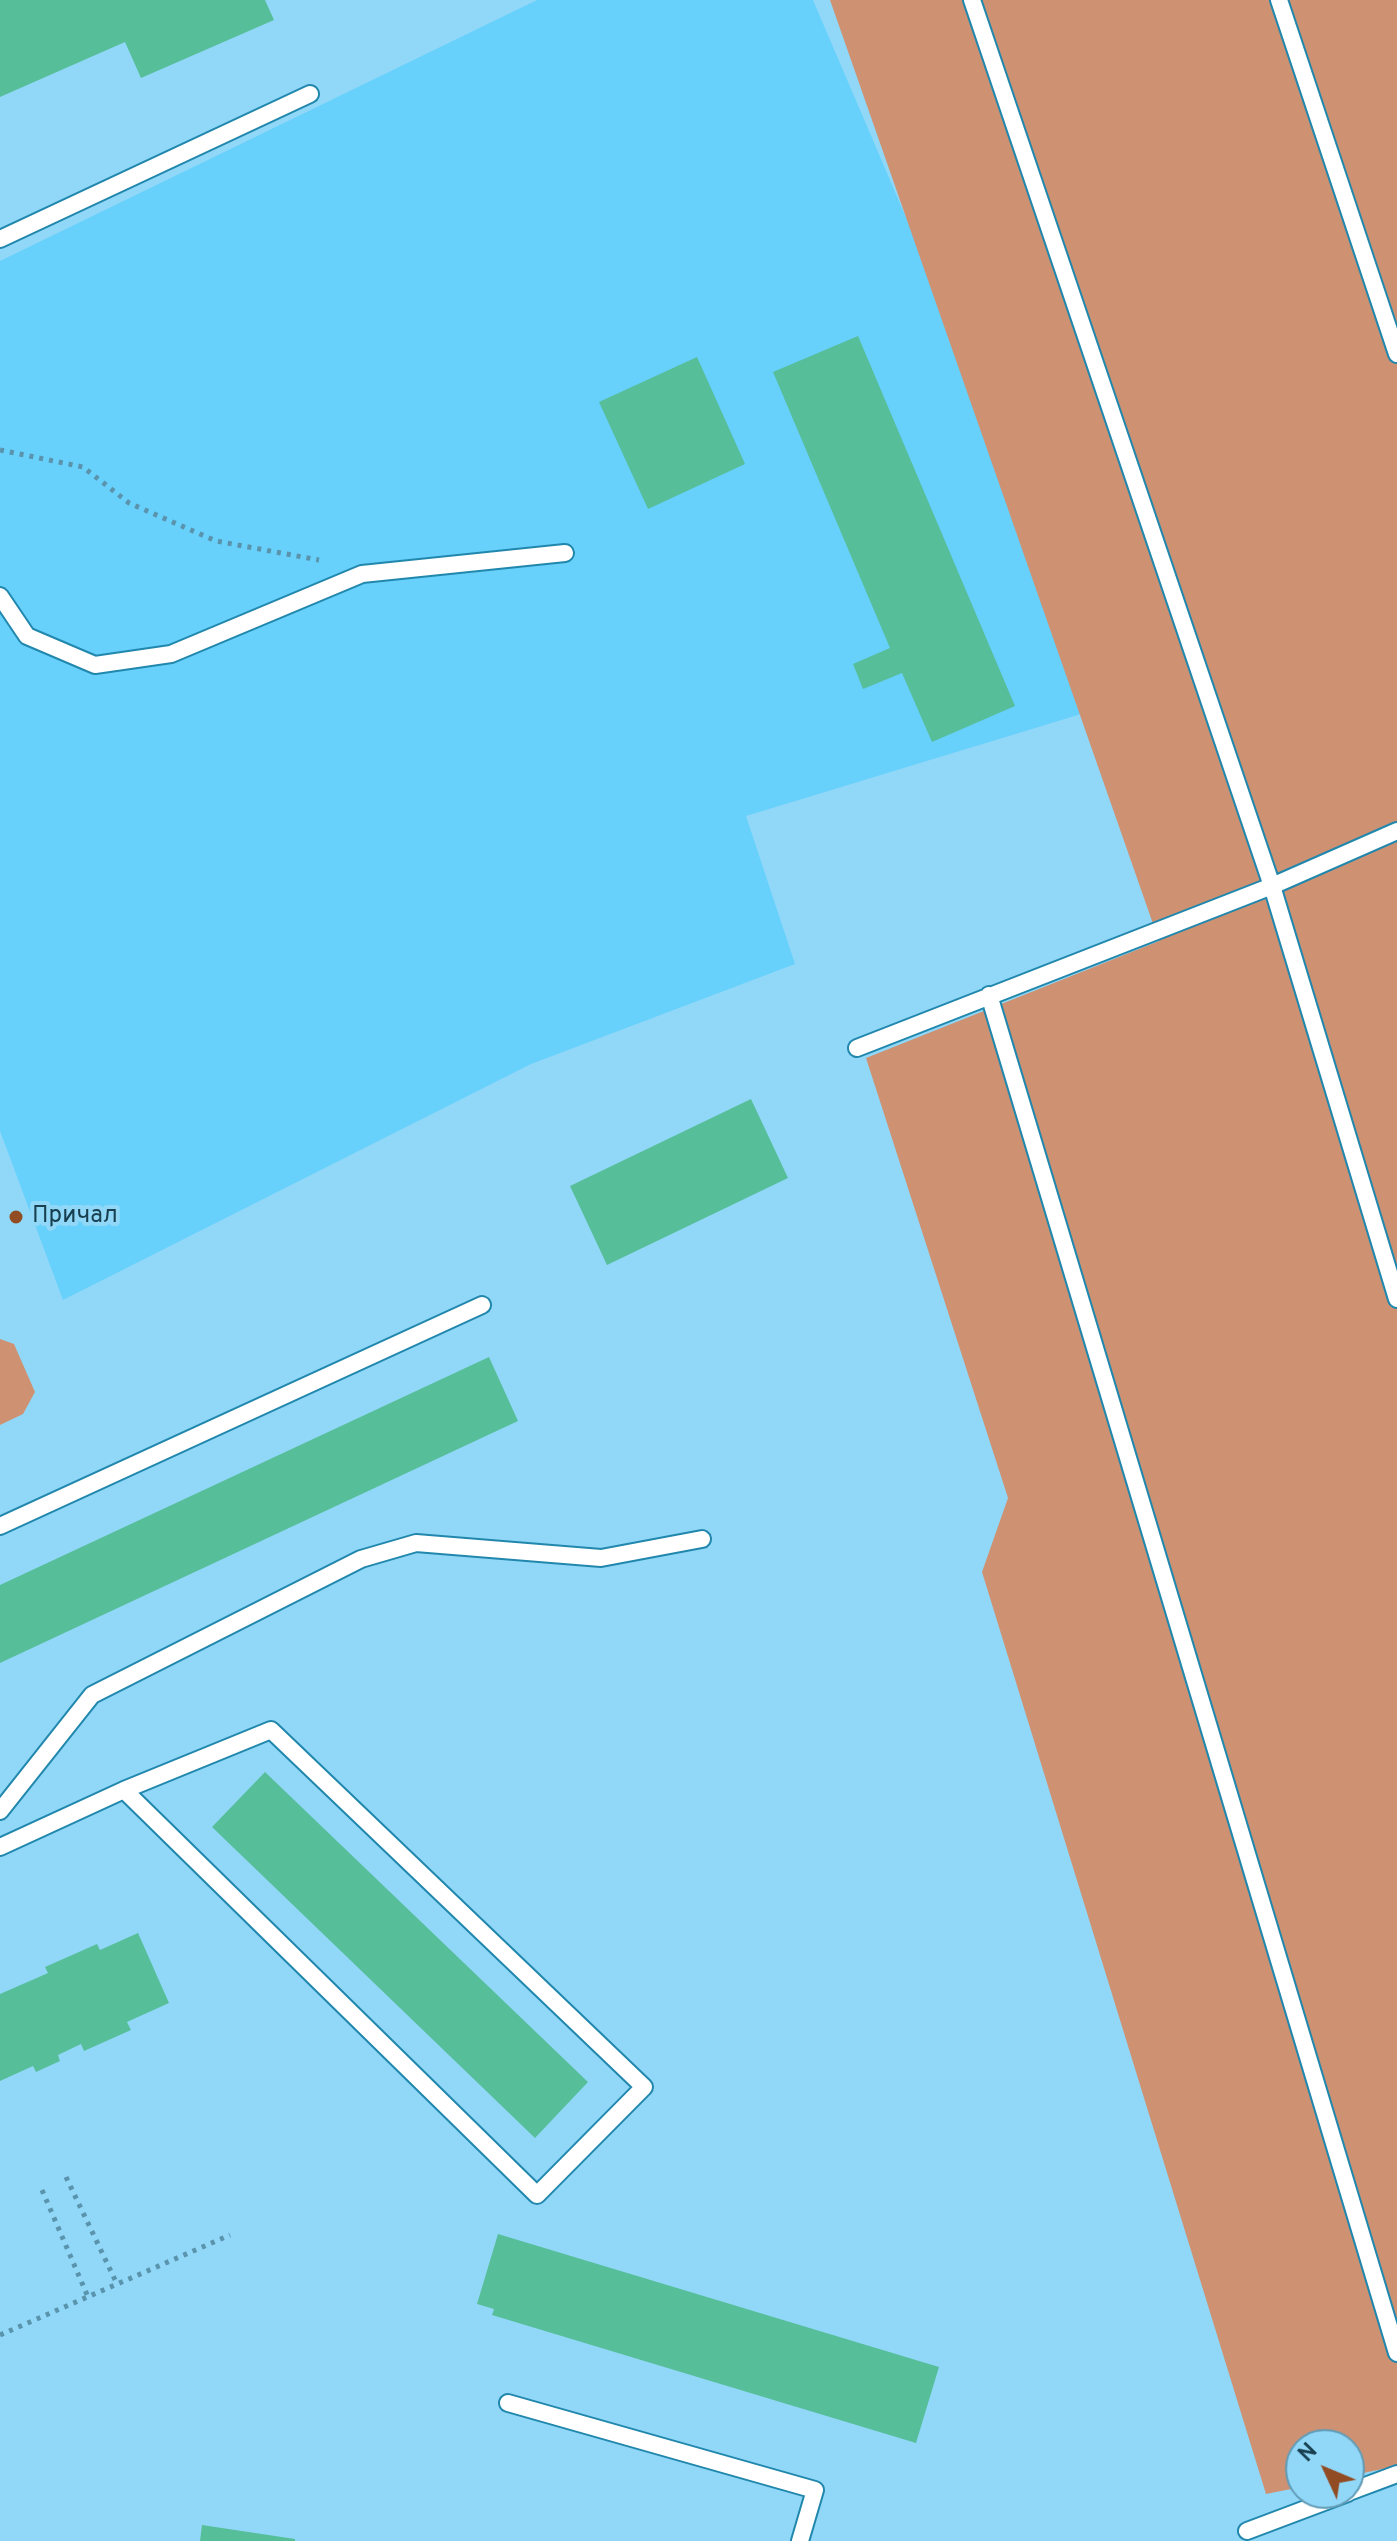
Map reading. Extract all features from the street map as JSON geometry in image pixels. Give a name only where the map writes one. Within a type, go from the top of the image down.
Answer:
[{"type":"lane","points":[[972,0],[1272,886],[1397,1299]]},
{"type":"lane","points":[[1279,0],[1397,354]]},
{"type":"lane","points":[[0,239],[310,94]]},
{"type":"lane","points":[[0,596],[27,636],[95,665],[171,654],[362,574],[565,553]]},
{"type":"lane","points":[[857,1048],[1272,886],[1397,831]]},
{"type":"lane","points":[[989,995],[1397,2353]]},
{"type":"lane","points":[[0,1526],[482,1305]]},
{"type":"lane","points":[[0,1811],[92,1695],[361,1559],[416,1543],[601,1558],[702,1539]]},
{"type":"lane","points":[[0,1847],[124,1790],[271,1730],[644,2087],[537,2195],[124,1790]]},
{"type":"lane","points":[[508,2403],[815,2490],[800,2541]]},
{"type":"lane","points":[[1365,2486],[1397,2474]]},
{"type":"lane","points":[[1247,2531],[1305,2509]]},
{"type":"path","points":[[0,450],[83,467],[129,503],[216,541],[310,557],[362,574]]},
{"type":"path","points":[[66,2177],[117,2284]]},
{"type":"path","points":[[42,2190],[88,2297]]},
{"type":"path","points":[[0,2335],[230,2235]]},
{"type":"shaded area","points":[[537,0],[813,0],[1114,704],[746,816],[795,964],[531,1064],[63,1300],[0,1131],[0,261]]},
{"type":"shaded area","points":[[830,0],[1397,0],[1397,2466],[1365,2473],[1365,2429],[1285,2429],[1285,2490],[1266,2494],[982,1572],[1008,1498],[866,1058],[1159,941]]},
{"type":"shaded area","points":[[0,1339],[14,1344],[35,1392],[23,1414],[0,1425]]},
{"type":"building","points":[[0,0],[265,0],[274,20],[141,78],[125,42],[0,97]]},
{"type":"building","points":[[858,336],[1015,706],[932,742],[902,673],[863,689],[853,664],[890,648],[773,372]]},
{"type":"building","points":[[697,357],[745,464],[648,509],[599,402]]},
{"type":"building","points":[[751,1099],[788,1178],[607,1265],[570,1186]]},
{"type":"building","points":[[489,1357],[518,1421],[0,1663],[0,1585]]},
{"type":"building","points":[[265,1772],[588,2082],[535,2138],[212,1827]]},
{"type":"building","points":[[138,1933],[169,2003],[127,2022],[131,2030],[84,2051],[81,2044],[58,2055],[60,2061],[36,2072],[33,2066],[0,2081],[0,1994],[48,1973],[45,1967],[97,1944],[100,1950]]},
{"type":"building","points":[[498,2234],[939,2367],[916,2443],[492,2315],[494,2309],[477,2304]]},
{"type":"building","points":[[202,2525],[295,2539],[295,2541],[200,2541]]},
{"type":"place","name":"Причал","points":[[16,1217]]}]
